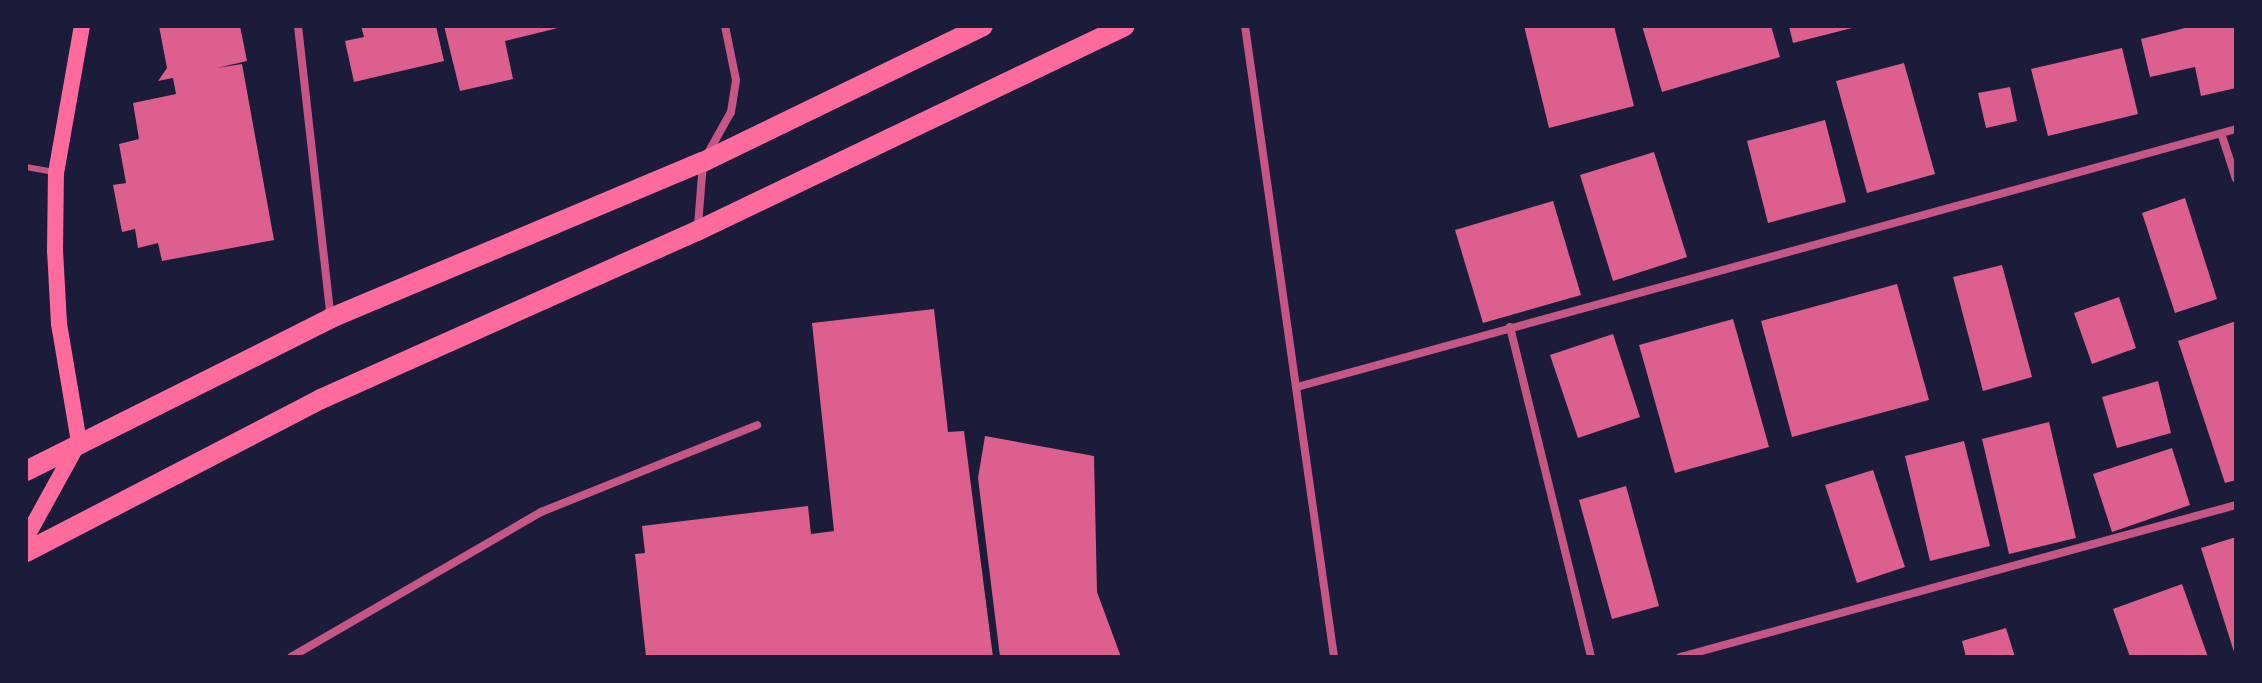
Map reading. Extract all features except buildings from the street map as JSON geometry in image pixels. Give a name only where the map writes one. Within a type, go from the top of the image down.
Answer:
[{"type":"main road","points":[[26,538],[79,442],[59,324],[56,173],[82,26]]},
{"type":"main road","points":[[26,471],[331,318],[703,162],[983,26]]},
{"type":"main road","points":[[26,552],[321,399],[697,231],[1124,26]]},
{"type":"street","points":[[298,26],[331,318]]},
{"type":"street","points":[[697,231],[703,162],[731,112],[736,80],[725,26]]},
{"type":"street","points":[[1245,26],[1334,657]]},
{"type":"street","points":[[1297,387],[2222,136],[2236,129]]},
{"type":"street","points":[[2222,136],[2236,179]]},
{"type":"street","points":[[1510,327],[1591,657]]},
{"type":"street","points":[[291,657],[541,512],[757,425]]},
{"type":"street","points":[[1680,657],[2236,505]]},
{"type":"lane","points":[[26,167],[56,173]]}]
